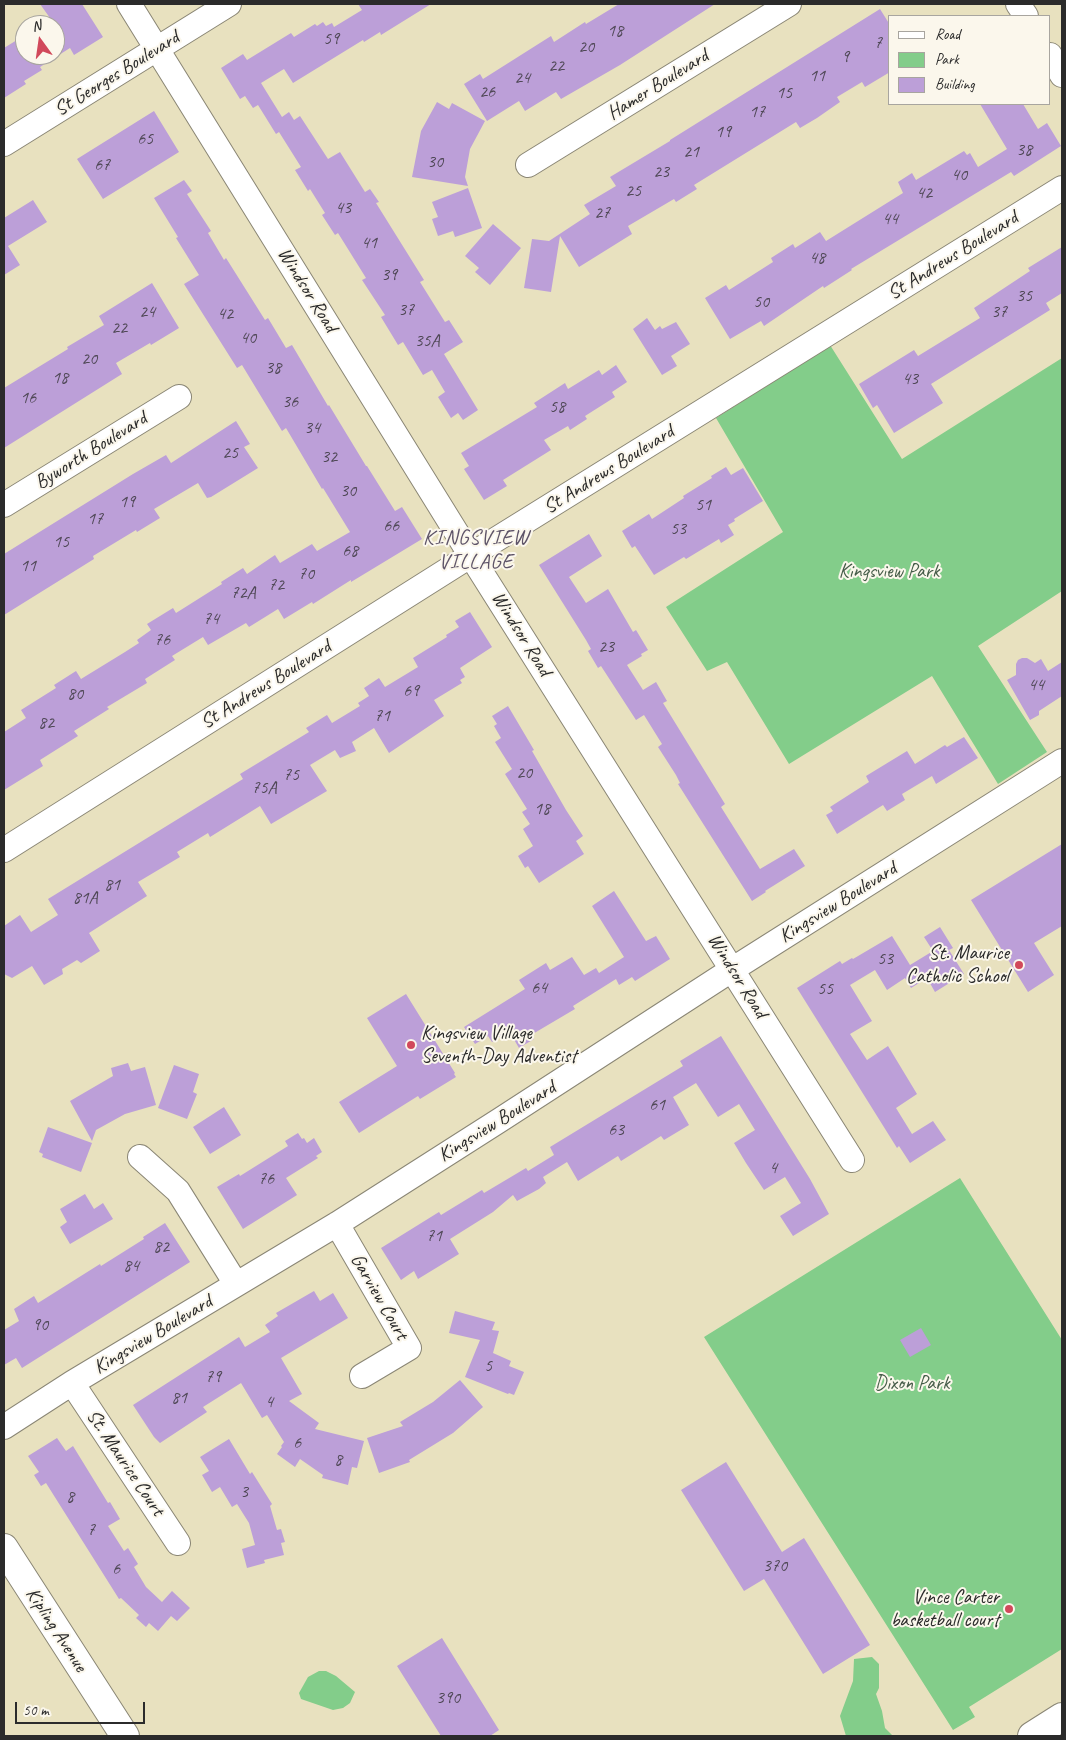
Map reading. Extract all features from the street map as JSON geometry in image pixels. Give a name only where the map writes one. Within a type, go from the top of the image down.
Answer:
[{"type":"main road","name":"Kipling Avenue","points":[[4,1548],[124,1736]]},
{"type":"main road","points":[[1032,1736],[1062,1717]]},
{"type":"street","name":"Windsor Road","points":[[129,4],[471,556],[852,1160]]},
{"type":"street","name":"St Georges Boulevard","points":[[4,144],[229,4]]},
{"type":"street","name":"Hamer Boulevard","points":[[528,165],[789,4]]},
{"type":"street","points":[[1018,4],[1025,15]]},
{"type":"street","points":[[1051,57],[1062,75]]},
{"type":"street","name":"St Andrews Boulevard","points":[[4,850],[471,556],[1062,188]]},
{"type":"street","name":"Byworth Boulevard","points":[[4,506],[179,396]]},
{"type":"street","name":"Kingsview Boulevard","points":[[4,1427],[72,1383],[337,1224],[733,969],[1062,761]]},
{"type":"street","points":[[140,1157],[178,1191],[236,1284]]},
{"type":"street","name":"Garview Court","points":[[337,1224],[409,1348],[362,1376]]},
{"type":"street","name":"St. Maurice Court","points":[[72,1383],[178,1543]]},
{"type":"green space","name":"Kingsview Park","points":[[830,345],[902,459],[1062,358],[1062,591],[978,646],[1047,752],[998,784],[932,676],[789,764],[727,662],[707,671],[666,607],[783,532],[716,418]]},
{"type":"green space","name":"Dixon Park","points":[[960,1178],[1062,1340],[1062,1649],[969,1707],[975,1717],[953,1730],[704,1337]]},
{"type":"green space","points":[[872,1657],[879,1664],[879,1688],[876,1694],[885,1728],[893,1736],[846,1736],[840,1716],[853,1681],[854,1659]]},
{"type":"green space","points":[[319,1671],[326,1671],[336,1676],[355,1692],[350,1703],[343,1708],[333,1710],[301,1699],[299,1693],[308,1677]]},
{"type":"building","points":[[40,4],[82,4],[103,37],[74,55],[70,48],[65,51],[65,15],[48,15]]},
{"type":"building","points":[[358,4],[431,4],[381,35],[380,32],[364,42],[363,40],[293,83],[284,69],[261,83],[282,117],[289,112],[294,120],[300,116],[328,159],[340,152],[365,192],[370,189],[379,202],[376,203],[424,280],[420,282],[445,322],[449,320],[463,342],[444,354],[478,410],[463,420],[458,413],[451,418],[438,397],[445,392],[432,370],[423,375],[403,342],[398,345],[381,317],[385,315],[362,280],[366,278],[338,233],[335,235],[322,215],[325,213],[295,170],[301,167],[279,132],[276,134],[258,105],[253,108],[245,96],[240,99],[221,68],[243,54],[247,60],[291,33],[294,37],[315,24],[317,26],[323,22],[326,26],[332,23],[334,27],[362,10]]},
{"type":"building","points":[[619,4],[715,4],[620,65],[561,99],[556,92],[525,111],[519,101],[487,121],[464,84],[480,74],[483,79],[551,36],[554,42],[585,22],[586,24]]},
{"type":"building","points":[[880,9],[888,22],[888,73],[865,87],[862,82],[837,97],[840,102],[817,118],[800,128],[796,122],[694,185],[697,189],[676,202],[674,199],[628,226],[632,234],[579,267],[560,236],[551,292],[524,288],[532,239],[549,241],[590,214],[584,205],[616,186],[610,177]]},
{"type":"building","points":[[15,41],[15,65],[43,65],[40,67],[42,70],[24,81],[26,84],[4,98],[4,48]]},
{"type":"building","points":[[437,102],[449,109],[452,103],[485,121],[470,149],[465,177],[468,186],[412,177],[421,131]]},
{"type":"building","points":[[981,105],[1024,105],[1038,129],[1047,123],[1061,146],[1014,176],[1011,172],[851,269],[824,288],[823,286],[764,326],[761,321],[730,339],[705,298],[726,285],[729,290],[773,262],[771,258],[793,244],[795,248],[820,232],[826,241],[903,193],[898,182],[912,173],[916,180],[964,151],[967,155],[970,153],[978,167],[1007,149]]},
{"type":"building","points":[[154,111],[179,152],[103,199],[77,159]]},
{"type":"building","points":[[184,180],[192,191],[187,194],[211,231],[208,233],[224,260],[226,258],[265,320],[268,318],[286,348],[292,345],[328,406],[395,511],[402,507],[422,539],[351,582],[351,580],[313,604],[312,602],[284,619],[278,609],[249,627],[246,623],[208,645],[203,637],[172,656],[175,660],[145,679],[147,683],[107,707],[109,709],[74,731],[78,736],[40,760],[43,766],[4,790],[4,732],[26,718],[21,710],[56,688],[54,685],[76,671],[81,679],[125,652],[139,643],[137,640],[151,630],[147,624],[173,608],[176,613],[222,584],[221,582],[243,568],[247,574],[275,555],[280,563],[312,544],[317,551],[350,532],[286,428],[282,431],[242,365],[237,368],[184,284],[199,275],[154,198]]},
{"type":"building","points":[[468,188],[482,228],[455,237],[453,231],[438,236],[432,219],[438,217],[432,202]]},
{"type":"building","points":[[33,200],[47,222],[8,246],[20,265],[4,275],[4,218]]},
{"type":"building","points":[[493,224],[521,248],[490,285],[475,272],[479,268],[465,256]]},
{"type":"building","points":[[1062,247],[1062,293],[1046,303],[1050,310],[931,384],[943,403],[894,433],[877,405],[873,408],[859,384],[914,350],[918,356],[980,318],[974,308],[1030,271],[1028,268]]},
{"type":"building","points":[[152,283],[179,328],[116,363],[122,374],[4,448],[4,388],[104,325],[99,316]]},
{"type":"building","points":[[647,318],[655,330],[660,326],[662,329],[676,322],[690,344],[671,356],[677,366],[662,375],[633,329]]},
{"type":"building","points":[[616,365],[627,382],[612,392],[615,397],[585,416],[587,419],[570,430],[568,426],[544,440],[551,450],[503,480],[507,486],[484,500],[464,469],[469,466],[461,453],[537,407],[534,403],[565,383],[568,389],[599,370],[602,375]]},
{"type":"building","points":[[236,421],[250,444],[244,447],[258,468],[207,498],[198,483],[154,509],[160,518],[93,556],[94,559],[4,615],[4,554],[166,455],[171,463]]},
{"type":"building","points":[[726,467],[731,475],[743,468],[763,501],[734,519],[735,521],[728,525],[734,535],[721,543],[719,539],[686,559],[684,557],[654,575],[635,546],[632,548],[622,531],[649,514],[652,519]]},
{"type":"building","points":[[589,534],[602,556],[569,577],[586,603],[608,589],[633,632],[636,630],[648,650],[627,665],[643,690],[656,682],[667,701],[663,703],[725,804],[721,807],[760,869],[794,849],[805,866],[752,901],[678,784],[680,783],[676,775],[658,747],[662,744],[644,715],[636,720],[601,666],[598,668],[588,651],[591,649],[586,640],[539,565]]},
{"type":"building","points":[[470,612],[492,647],[460,668],[465,677],[460,680],[462,683],[434,700],[444,716],[389,753],[374,728],[352,742],[356,751],[340,758],[335,750],[310,765],[327,791],[271,824],[260,806],[210,837],[208,833],[177,852],[180,857],[138,882],[147,896],[89,933],[100,951],[81,963],[77,960],[62,969],[63,974],[44,985],[32,966],[12,978],[4,974],[4,926],[20,915],[31,932],[58,915],[48,899],[243,779],[240,774],[309,732],[306,728],[327,715],[332,723],[360,706],[358,703],[369,696],[364,688],[379,678],[385,687],[418,667],[413,658],[447,637],[446,635],[459,627],[455,621]]},
{"type":"building","points":[[1022,658],[1027,658],[1035,663],[1041,659],[1048,671],[1062,662],[1062,696],[1039,711],[1039,715],[1030,720],[1007,680],[1016,675],[1016,664]]},
{"type":"building","points":[[508,706],[566,810],[583,836],[576,841],[584,854],[539,883],[528,866],[525,868],[518,856],[533,846],[523,829],[530,824],[522,812],[527,809],[505,774],[512,769],[495,742],[501,738],[494,726],[497,724],[492,716]]},
{"type":"building","points":[[964,737],[978,758],[936,784],[932,776],[902,794],[905,800],[887,811],[883,805],[837,834],[826,815],[833,811],[830,807],[869,782],[866,776],[907,751],[915,764],[945,745],[947,747]]},
{"type":"building","points":[[1062,844],[1062,926],[1034,943],[1054,975],[1028,992],[971,900]]},
{"type":"building","points":[[614,891],[646,941],[656,936],[670,959],[635,981],[632,977],[619,985],[616,979],[573,1006],[575,1009],[531,1035],[534,1039],[519,1048],[509,1031],[492,1042],[488,1036],[475,1044],[464,1027],[525,989],[519,980],[546,963],[550,970],[572,957],[584,975],[596,968],[599,973],[624,957],[592,906]]},
{"type":"building","points":[[940,927],[953,948],[949,950],[964,974],[935,992],[927,978],[911,988],[905,978],[887,990],[875,970],[850,985],[872,1021],[850,1034],[867,1060],[888,1046],[917,1094],[896,1108],[912,1134],[933,1121],[946,1140],[910,1163],[899,1146],[897,1148],[797,988],[840,961],[842,964],[853,959],[892,936],[910,965],[933,951],[924,937]]},
{"type":"building","name":"Kingsview Village Seventh-Day Adventist","points":[[406,994],[456,1077],[420,1099],[418,1096],[359,1133],[339,1102],[397,1066],[367,1018]]},
{"type":"building","points":[[721,1036],[810,1179],[829,1214],[793,1236],[780,1216],[801,1203],[785,1177],[764,1190],[746,1163],[734,1143],[755,1130],[739,1104],[718,1117],[696,1083],[673,1097],[689,1125],[664,1140],[661,1136],[621,1161],[618,1156],[578,1181],[567,1162],[543,1177],[546,1183],[539,1189],[517,1201],[513,1195],[493,1212],[450,1239],[459,1254],[418,1279],[414,1271],[401,1280],[381,1248],[439,1212],[441,1215],[482,1190],[484,1193],[526,1168],[528,1171],[554,1155],[550,1147],[683,1066],[680,1061]]},
{"type":"building","points":[[128,1063],[131,1071],[145,1067],[156,1105],[125,1114],[96,1130],[92,1141],[70,1101],[113,1076],[111,1068]]},
{"type":"building","points":[[174,1065],[199,1074],[193,1092],[197,1094],[187,1119],[158,1108]]},
{"type":"building","points":[[224,1107],[241,1135],[210,1154],[193,1127]]},
{"type":"building","points":[[48,1127],[92,1143],[81,1172],[42,1157],[43,1154],[39,1152]]},
{"type":"building","points":[[298,1133],[307,1143],[314,1138],[322,1152],[316,1156],[318,1158],[286,1178],[297,1195],[243,1229],[217,1187],[239,1174],[240,1176],[288,1146],[285,1141]]},
{"type":"building","points":[[85,1194],[94,1209],[103,1203],[113,1219],[70,1244],[60,1227],[67,1222],[60,1209]]},
{"type":"building","points":[[165,1223],[190,1262],[22,1368],[16,1358],[4,1365],[4,1330],[19,1321],[14,1309],[34,1296],[38,1303],[144,1239],[143,1237]]},
{"type":"building","points":[[314,1291],[320,1301],[333,1293],[348,1318],[281,1358],[302,1394],[289,1401],[319,1423],[315,1429],[364,1441],[357,1468],[352,1467],[348,1485],[322,1478],[323,1475],[300,1459],[295,1467],[277,1454],[284,1442],[267,1415],[262,1418],[241,1383],[203,1407],[207,1412],[160,1443],[154,1437],[133,1405],[239,1337],[245,1347],[270,1332],[265,1325],[278,1316],[276,1313]]},
{"type":"building","points":[[455,1311],[495,1322],[492,1330],[499,1331],[493,1353],[511,1361],[509,1366],[524,1372],[514,1395],[465,1377],[480,1340],[449,1333]]},
{"type":"building","points":[[921,1328],[931,1345],[910,1357],[900,1340]]},
{"type":"building","points":[[460,1380],[483,1407],[453,1433],[409,1460],[410,1462],[379,1473],[367,1438],[403,1426],[400,1422],[433,1402]]},
{"type":"building","points":[[57,1438],[66,1451],[73,1446],[108,1503],[110,1502],[120,1519],[108,1526],[124,1551],[128,1548],[138,1564],[134,1567],[146,1587],[162,1602],[172,1591],[190,1608],[177,1621],[171,1616],[158,1631],[149,1623],[146,1627],[136,1618],[139,1615],[121,1598],[119,1599],[46,1483],[41,1486],[34,1475],[39,1472],[28,1456]]},
{"type":"building","points":[[229,1439],[250,1474],[252,1472],[272,1504],[270,1506],[277,1530],[281,1529],[285,1542],[281,1543],[284,1555],[264,1560],[265,1563],[247,1568],[242,1549],[255,1545],[249,1523],[237,1504],[232,1507],[220,1487],[212,1492],[202,1475],[209,1471],[200,1457]]},
{"type":"building","points":[[726,1462],[782,1552],[804,1538],[870,1645],[823,1674],[764,1579],[744,1591],[681,1490]]},
{"type":"building","points":[[442,1638],[499,1730],[490,1736],[441,1736],[397,1666]]},
{"type":"place","name":"St. Maurice Catholic School","points":[[1019,965]]},
{"type":"place","name":"Kingsview Village Seventh-Day Adventist","points":[[411,1045]]},
{"type":"place","name":"Vince Carter basketball court","points":[[1009,1609]]},
{"type":"district","name":"KINGSVIEW VILLAGE","points":[[476,550]]}]
